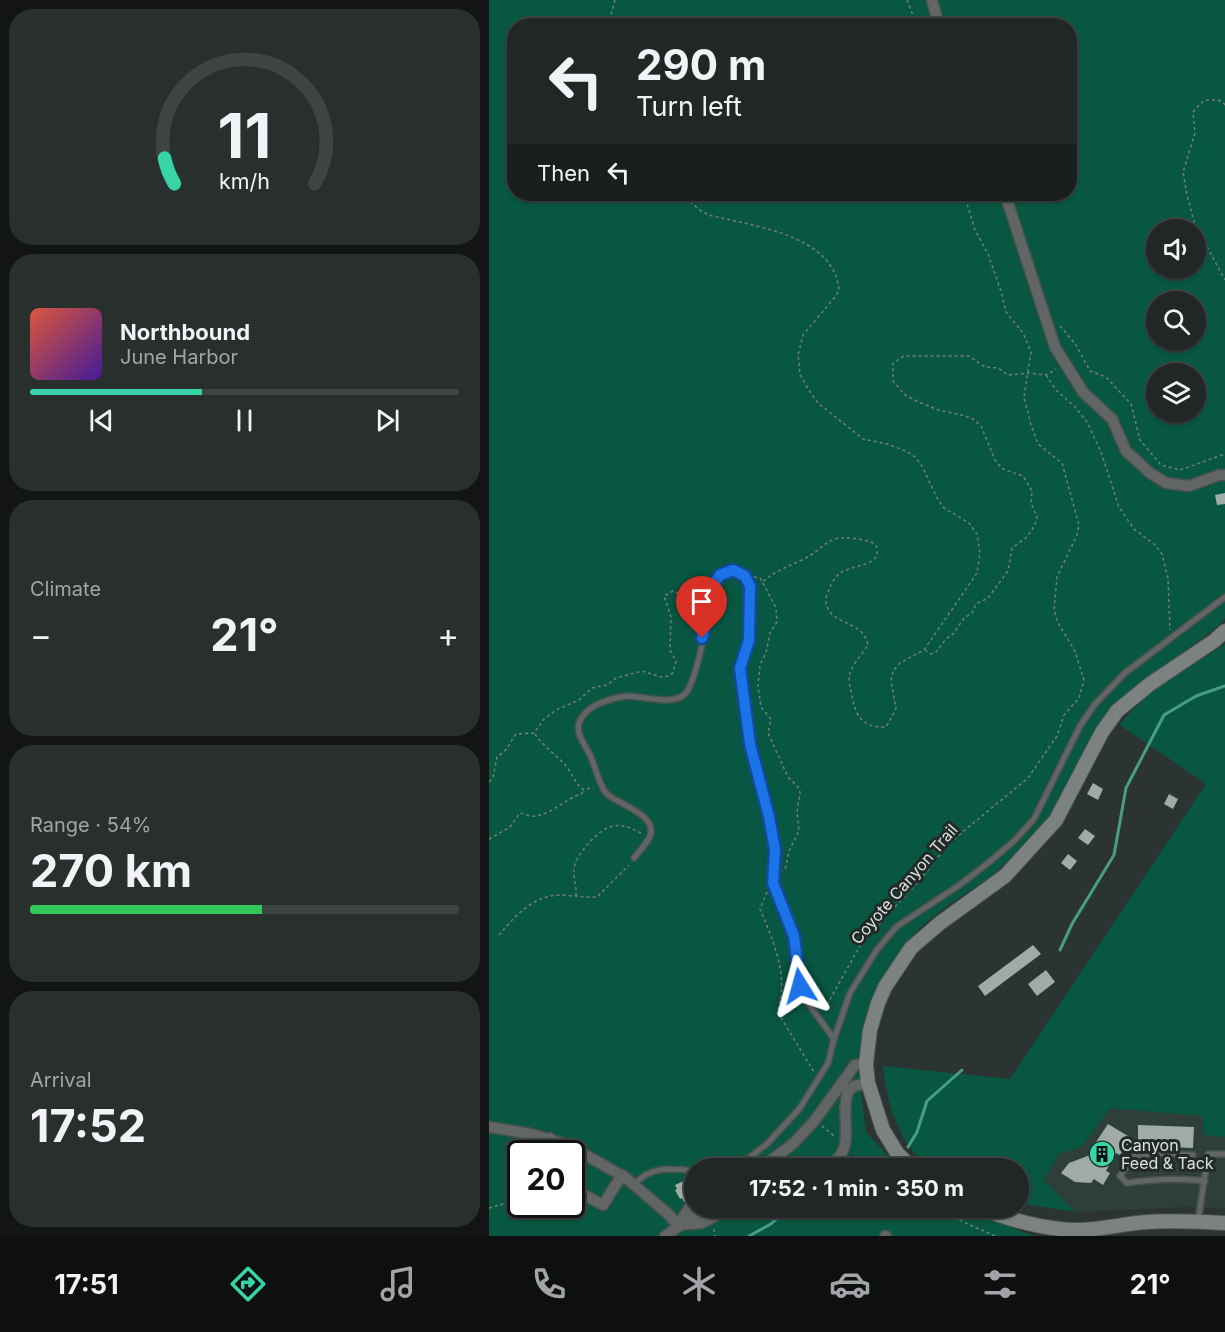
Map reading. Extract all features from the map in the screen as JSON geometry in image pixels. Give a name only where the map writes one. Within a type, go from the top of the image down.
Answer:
[{"type":"main road","points":[[902,1158],[882,1130],[866,1064],[870,1030],[877,1003],[885,987],[911,948],[940,923],[1005,876],[1056,820],[1102,732],[1117,711],[1150,684],[1214,641],[1225,631]]},
{"type":"main road","points":[[1011,1218],[1032,1225],[1062,1230],[1176,1220],[1225,1224]]},
{"type":"street","points":[[932,0],[937,18]]},
{"type":"street","points":[[1007,201],[1055,347],[1083,392],[1112,419],[1126,451],[1150,473],[1166,483],[1189,486],[1225,475]]},
{"type":"street","points":[[774,1158],[794,1143],[815,1120],[855,1065],[866,1064]]},
{"type":"street","points":[[838,1158],[846,1146],[848,1091],[854,1086],[870,1088]]},
{"type":"street","points":[[833,1093],[846,1101]]},
{"type":"street","points":[[489,1127],[550,1138],[568,1145],[635,1184],[667,1212],[678,1225]]},
{"type":"street","points":[[585,1195],[603,1205],[622,1175]]},
{"type":"street","points":[[678,1225],[684,1216]]},
{"type":"street","points":[[665,1236],[689,1218]]},
{"type":"street","points":[[678,1225],[702,1223],[711,1218]]},
{"type":"lane","points":[[634,858],[650,837],[651,831],[644,817],[615,800],[601,786],[596,767],[579,735],[579,724],[584,714],[593,706],[610,699],[627,696],[676,699],[686,694],[694,676],[715,582],[720,575],[733,570],[745,576],[749,581],[751,593],[749,640],[740,668],[750,744],[775,850],[773,883],[794,936],[800,986],[805,999],[834,1039]]},
{"type":"lane","points":[[749,1158],[768,1143],[800,1108],[828,1063],[850,993],[876,951],[896,927],[958,886],[1014,841],[1034,819],[1080,726],[1095,704],[1125,673],[1225,597]]},
{"type":"lane","points":[[1193,1155],[1153,1153],[1133,1158],[1121,1176],[1127,1182],[1161,1179],[1205,1181]]},
{"type":"lane","points":[[1198,1222],[1208,1154],[1225,1154]]},
{"type":"lane","points":[[635,1184],[641,1177],[655,1170],[664,1168],[684,1170]]},
{"type":"path","points":[[610,18],[615,0]]},
{"type":"path","points":[[907,0],[915,18]]},
{"type":"path","points":[[1225,105],[1222,101],[1209,98],[1193,112],[1195,133],[1183,172],[1195,225],[1225,280]]},
{"type":"path","points":[[689,201],[709,215],[792,237],[807,243],[818,252],[833,271],[839,290],[803,335],[798,355],[800,374],[808,389],[818,403],[863,439],[887,444],[915,457],[944,508],[969,523],[977,534],[980,553],[977,573],[924,650],[900,663],[893,671],[891,680],[895,709],[886,727],[866,723],[857,716],[849,680],[850,672],[868,645],[867,637],[854,625],[837,619],[825,601],[839,573],[871,562],[876,558],[877,546],[872,542],[844,537],[829,540],[804,559],[777,570],[762,582],[760,578],[745,576]]},
{"type":"path","name":"Coyote Canyon Trail","points":[[816,1016],[824,1011],[861,944],[925,874],[944,849],[1028,778],[1057,736],[1064,715],[1079,698],[1084,680],[1075,651],[1058,623],[1054,610],[1057,577],[1077,535],[1079,525],[1062,463],[1038,444],[1031,425],[1025,397],[1031,352],[1023,333],[1006,312],[988,254],[975,230],[966,201]]},
{"type":"path","points":[[1058,323],[1076,345],[1091,371],[1106,377],[1131,404],[1140,440],[1161,465],[1180,470],[1225,454]]},
{"type":"path","points":[[924,650],[931,654],[936,652],[954,633],[964,618],[972,613],[976,604],[988,598],[1008,571],[1012,548],[1027,537],[1037,517],[1031,503],[1032,491],[1023,476],[1003,469],[996,462],[981,426],[973,419],[938,410],[905,395],[893,381],[893,363],[904,356],[969,356],[985,367],[998,368],[1008,375],[1028,373],[1046,375],[1064,364]]},
{"type":"path","points":[[1046,375],[1056,390],[1075,406],[1087,422],[1101,452],[1119,507],[1134,529],[1154,544],[1162,554],[1168,578],[1171,640]]},
{"type":"path","points":[[534,733],[544,719],[556,710],[579,700],[592,688],[607,685],[616,678],[642,671],[661,677],[673,673],[676,661],[670,650],[671,617],[664,596],[673,591],[691,595],[702,588],[708,577],[720,575]]},
{"type":"path","points":[[489,782],[493,777],[497,757],[509,748],[516,734],[534,733]]},
{"type":"path","points":[[534,733],[541,743],[567,766],[579,787],[584,790]]},
{"type":"path","points":[[489,839],[510,827],[521,813],[533,817],[560,806],[570,797],[581,794],[584,790],[601,786]]},
{"type":"path","points":[[576,896],[574,866],[584,849],[600,831],[613,825],[627,826],[650,837]]},
{"type":"path","points":[[499,935],[516,914],[535,902],[557,895],[597,897],[621,875],[634,858]]},
{"type":"path","points":[[489,1208],[507,1203]]},
{"type":"path","points":[[954,1218],[995,1236]]},
{"type":"shaded area","points":[[1110,1108],[1202,1116],[1204,1135],[1225,1137],[1225,1208],[1190,1207],[1075,1212],[1044,1181],[1059,1154],[1082,1147]]},
{"type":"green space","points":[[489,0],[1225,0],[1225,618],[1218,626],[1134,689],[1091,739],[1055,812],[992,876],[944,908],[921,927],[899,952],[880,982],[869,1007],[862,1041],[860,1085],[866,1132],[890,1158],[684,1158],[684,1218],[988,1218],[1034,1236],[489,1236]]},
{"type":"green space","points":[[1225,644],[1225,1137],[1204,1135],[1202,1116],[1110,1108],[1082,1147],[1059,1154],[1044,1180],[1075,1212],[1029,1205],[1029,1158],[919,1158],[909,1146],[896,1122],[883,1066],[1010,1079],[1206,784],[1120,725],[1142,700]]},
{"type":"building","points":[[1225,493],[1225,504],[1217,505],[1215,495]]},
{"type":"building","points":[[1093,783],[1103,789],[1098,800],[1087,794]]},
{"type":"building","points":[[1169,794],[1178,799],[1173,809],[1164,804]]},
{"type":"building","points":[[1085,829],[1095,836],[1088,845],[1078,838]]},
{"type":"building","points":[[1068,854],[1077,861],[1070,870],[1061,863]]},
{"type":"building","points":[[1033,945],[1041,954],[985,996],[978,986]]},
{"type":"building","points":[[1046,970],[1055,982],[1037,996],[1028,984]]},
{"type":"building","points":[[1108,1124],[1138,1142],[1138,1125],[1194,1127],[1193,1148],[1126,1145],[1120,1155],[1116,1153],[1106,1171],[1110,1173],[1103,1185],[1094,1179],[1091,1183],[1075,1182],[1061,1173],[1069,1163],[1098,1152],[1092,1148]]},
{"type":"building","points":[[684,1181],[684,1202],[675,1190],[677,1189],[675,1185]]},
{"type":"waterway","points":[[1060,950],[1072,924],[1114,855],[1126,788],[1164,715],[1196,696],[1225,686]]},
{"type":"waterway","points":[[908,1147],[917,1132],[927,1101],[962,1070]]},
{"type":"waterway","points":[[749,1236],[777,1218]]},
{"type":"place","name":"Canyon Feed & Tack","points":[[1102,1154]]},
{"type":"route","points":[[702,638],[715,582],[726,571],[733,570],[745,576],[749,581],[751,593],[749,640],[740,668],[750,744],[775,850],[773,883],[794,936],[800,986]]}]
